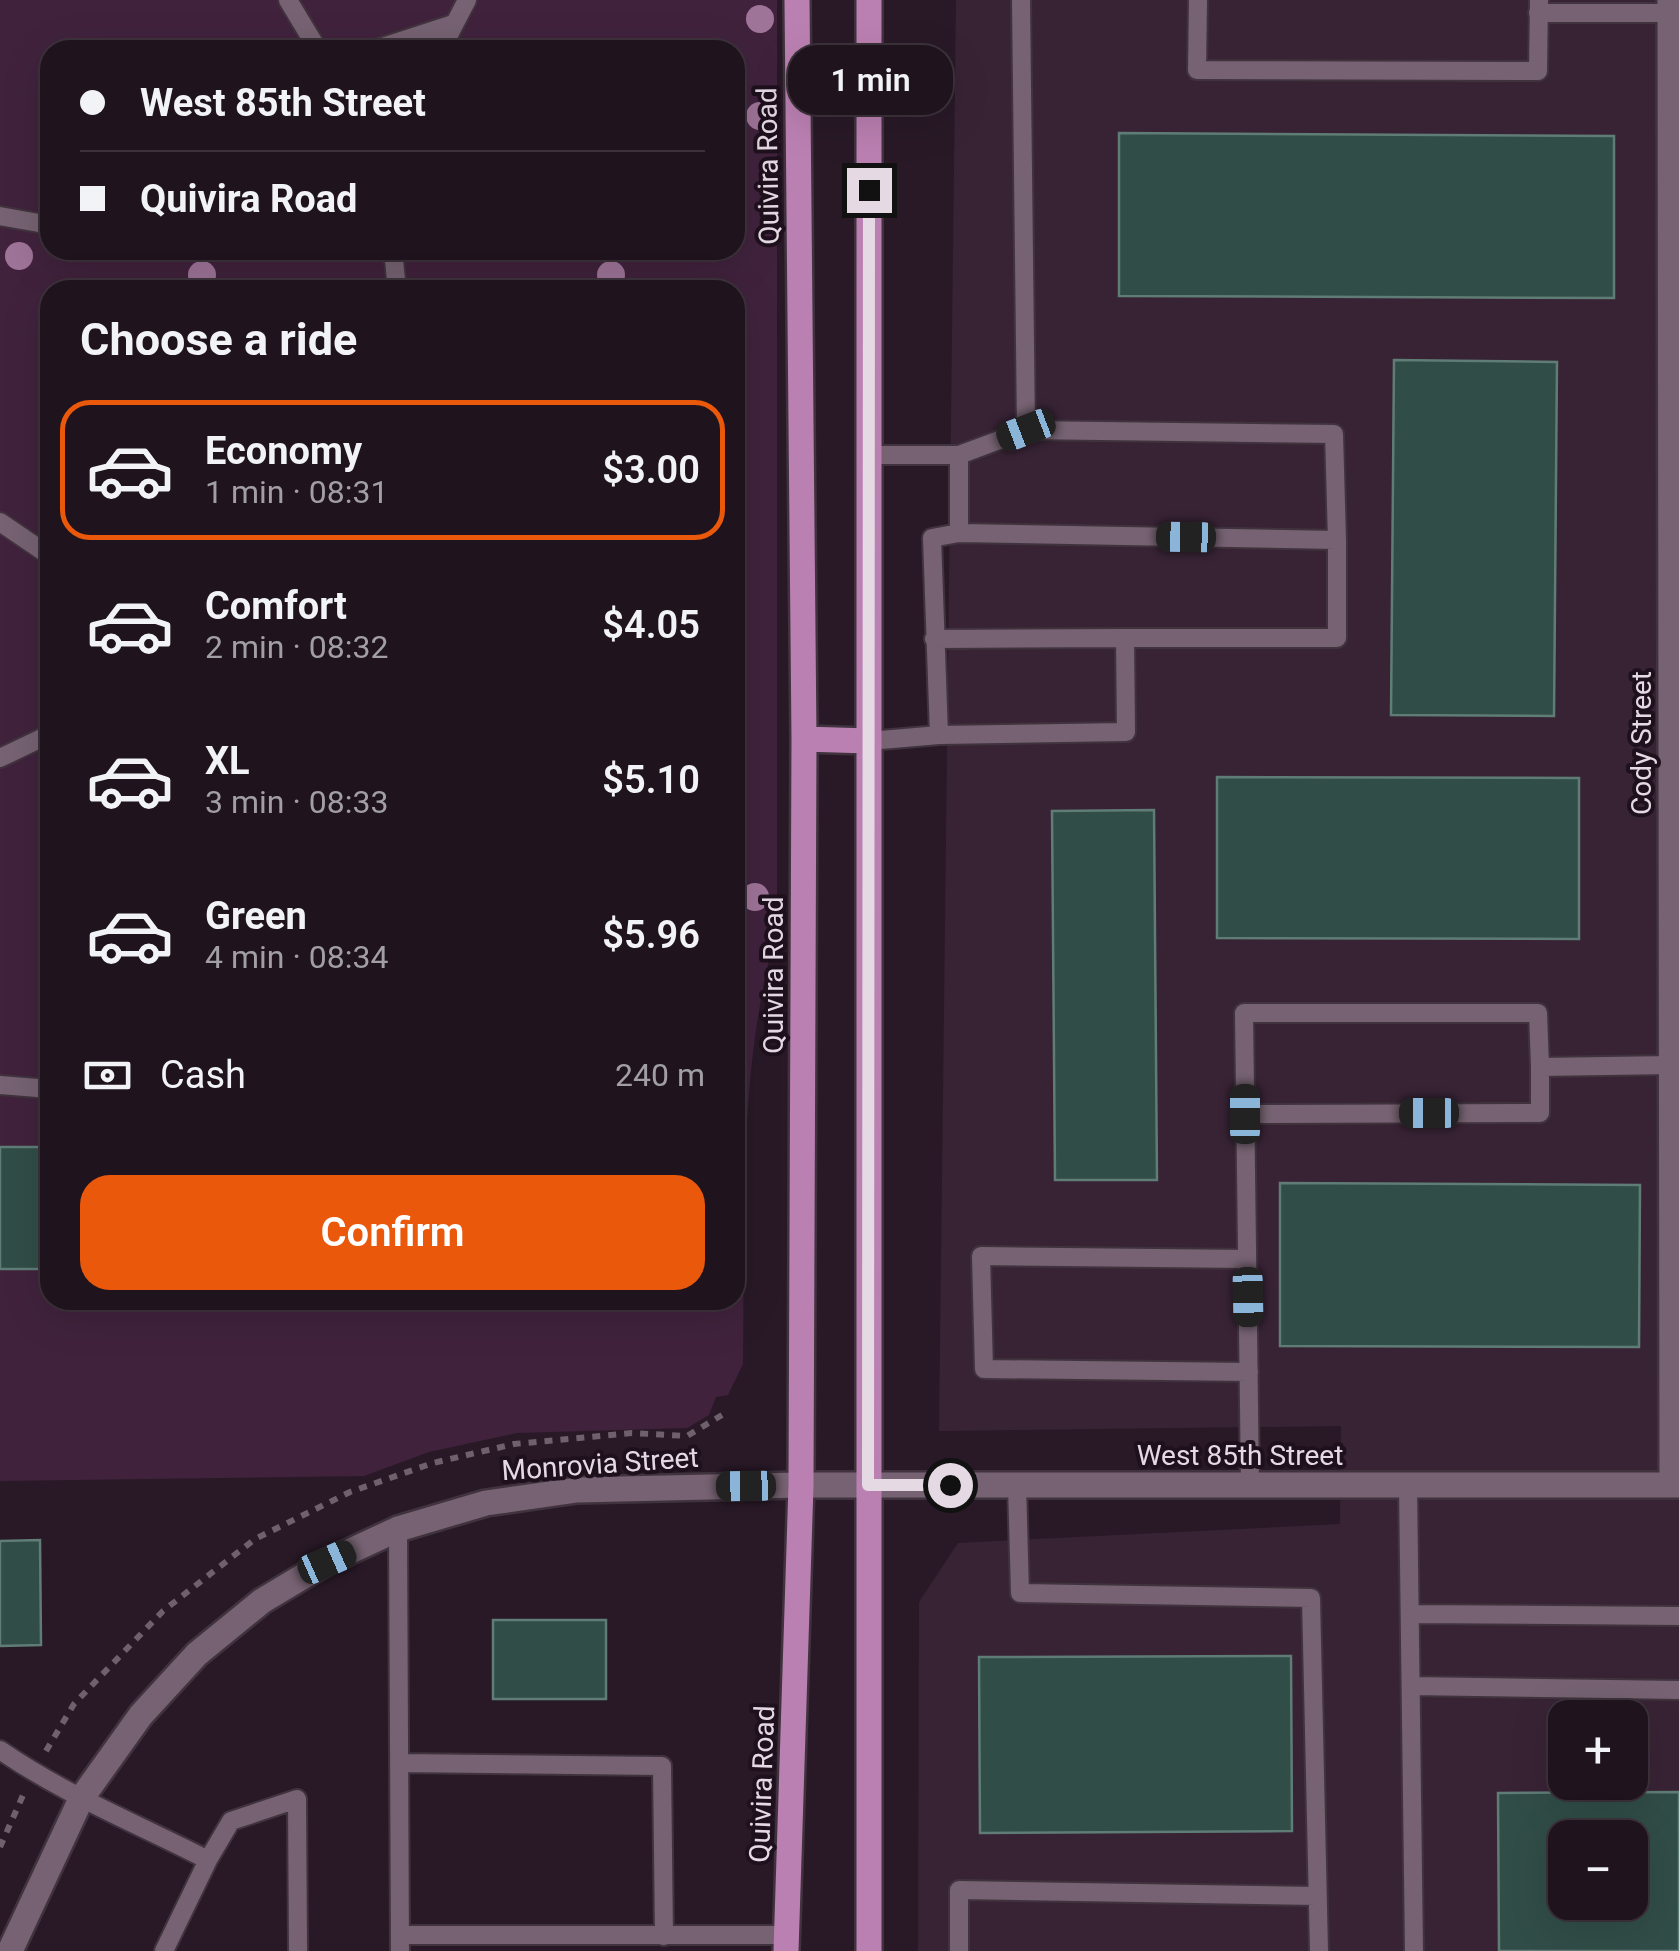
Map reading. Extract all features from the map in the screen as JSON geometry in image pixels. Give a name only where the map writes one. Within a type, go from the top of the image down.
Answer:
[{"type":"main road","name":"Quivira Road","points":[[787,1943],[802,1485],[804,739],[797,0]]},
{"type":"main road","points":[[869,0],[869,1951]]},
{"type":"main road","points":[[804,739],[869,740]]},
{"type":"street","name":"Cody Street","points":[[1670,6],[1675,325],[1672,1066],[1676,1485]]},
{"type":"street","name":"West 85th Street","points":[[802,1485],[1676,1485]]},
{"type":"street","name":"Monrovia Street","points":[[10,1951],[81,1799],[141,1715],[197,1654],[262,1600],[327,1562],[398,1529],[486,1503],[577,1490],[802,1485]]},
{"type":"lane","points":[[288,0],[312,40]]},
{"type":"lane","points":[[445,40],[468,0]]},
{"type":"lane","points":[[1022,0],[1026,430]]},
{"type":"lane","points":[[1198,0],[1197,70],[1538,72],[1538,6],[1670,6]]},
{"type":"lane","points":[[404,40],[454,24]]},
{"type":"lane","points":[[0,216],[40,223]]},
{"type":"lane","points":[[869,455],[959,455],[1026,430],[1334,434],[1337,638],[934,639]]},
{"type":"lane","points":[[959,455],[959,533]]},
{"type":"lane","points":[[0,522],[40,549]]},
{"type":"lane","points":[[940,735],[932,538],[959,533],[1337,540]]},
{"type":"lane","points":[[869,740],[1126,732],[1125,638]]},
{"type":"lane","points":[[0,758],[40,739]]},
{"type":"lane","points":[[1245,1114],[1540,1112],[1538,1013],[1244,1013],[1245,1114],[1247,1259],[1249,1372],[1250,1485]]},
{"type":"lane","points":[[1540,1067],[1672,1066]]},
{"type":"lane","points":[[0,1085],[40,1088]]},
{"type":"lane","points":[[1247,1259],[982,1256],[984,1369],[1249,1372]]},
{"type":"lane","points":[[1017,1485],[1020,1592],[1311,1598],[1319,1951]]},
{"type":"lane","points":[[1408,1485],[1414,1951]]},
{"type":"lane","points":[[398,1529],[400,1943],[530,1943],[664,1936],[787,1943]]},
{"type":"lane","points":[[1410,1614],[1679,1616]]},
{"type":"lane","points":[[1411,1686],[1679,1690]]},
{"type":"lane","points":[[0,1750],[33,1774],[208,1860]]},
{"type":"lane","points":[[399,1763],[662,1766],[664,1936]]},
{"type":"lane","points":[[164,1951],[231,1821],[297,1799],[298,1951]]},
{"type":"lane","points":[[959,1951],[959,1890],[1318,1896]]},
{"type":"shaded area","points":[[0,0],[777,0],[777,930],[755,1037],[745,1173],[745,280],[40,280],[40,1310],[743,1310],[743,1364],[728,1395],[716,1397],[709,1415],[687,1428],[517,1433],[429,1452],[364,1476],[0,1481]]},
{"type":"shaded area","points":[[956,0],[1679,0],[1679,1951],[918,1951],[919,1602],[958,1543],[1340,1524],[1341,1426],[939,1431]]},
{"type":"building","points":[[1119,133],[1614,136],[1614,298],[1119,296]]},
{"type":"building","points":[[1394,360],[1557,362],[1554,716],[1391,715]]},
{"type":"building","points":[[1217,777],[1579,778],[1579,939],[1217,938]]},
{"type":"building","points":[[1154,810],[1157,1180],[1055,1180],[1052,811]]},
{"type":"building","points":[[0,1147],[40,1147],[40,1269],[0,1269]]},
{"type":"building","points":[[1280,1183],[1640,1185],[1639,1347],[1280,1346]]},
{"type":"building","points":[[40,1540],[41,1645],[0,1646],[0,1541]]},
{"type":"building","points":[[493,1620],[606,1620],[606,1699],[493,1699]]},
{"type":"building","points":[[1291,1656],[1292,1831],[980,1833],[979,1657]]},
{"type":"building","points":[[1648,1792],[1679,1792],[1679,1951],[1499,1951],[1498,1793],[1548,1793],[1548,1800],[1648,1800]]},
{"type":"route","points":[[869,190],[868,1485],[950,1485]]}]
